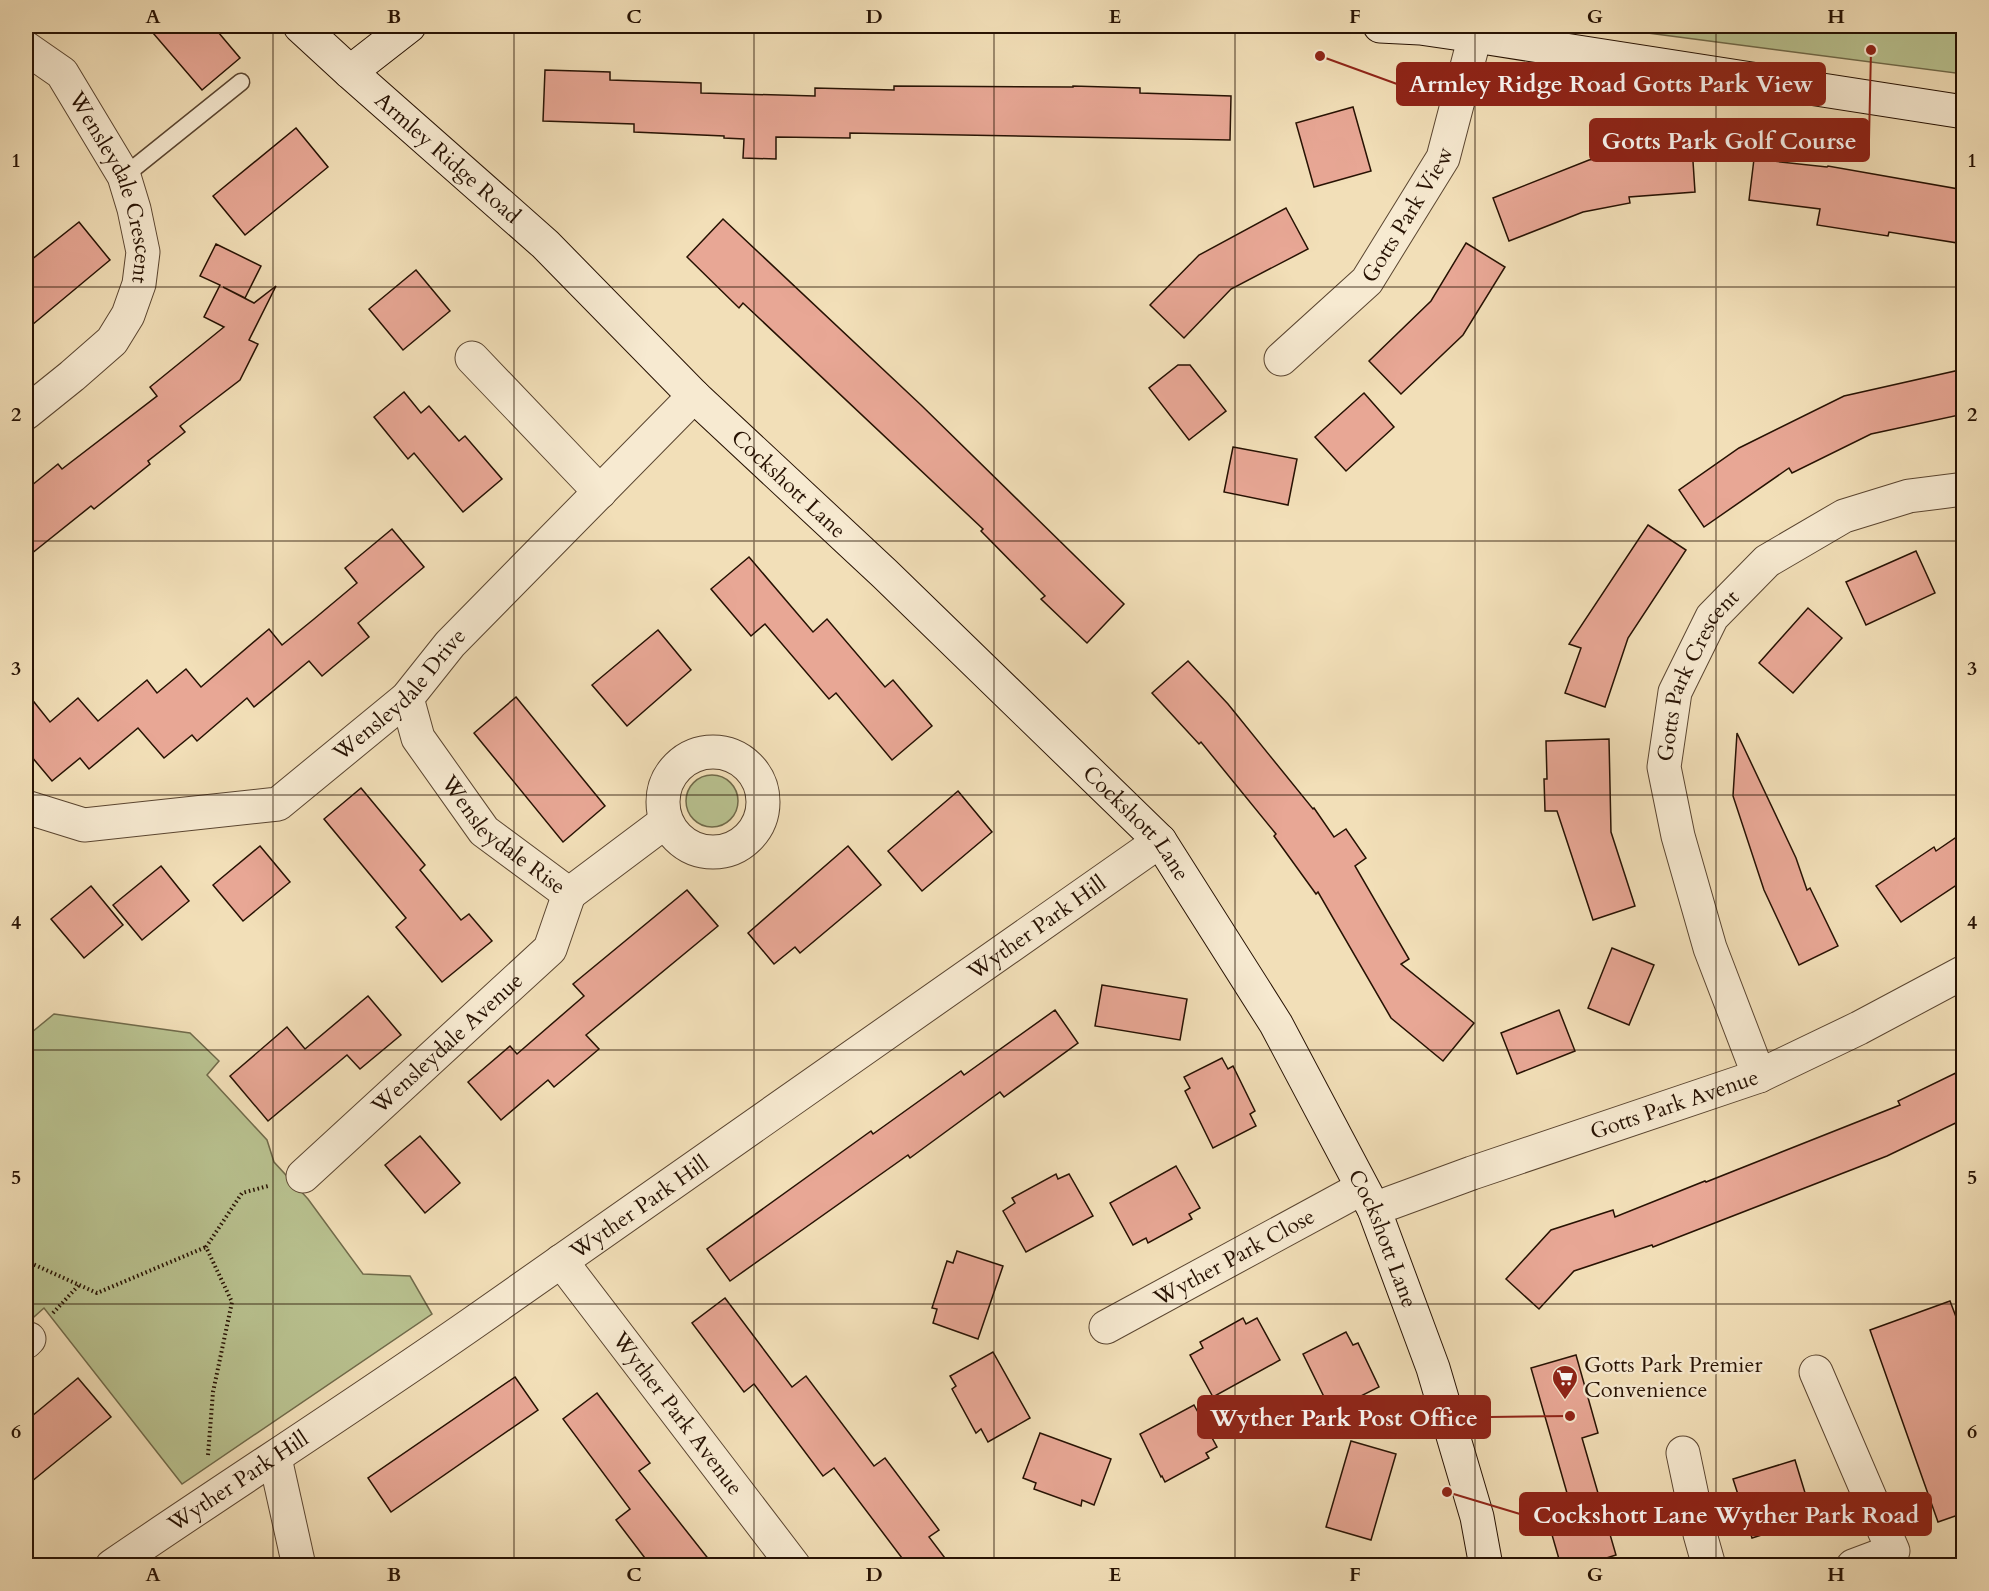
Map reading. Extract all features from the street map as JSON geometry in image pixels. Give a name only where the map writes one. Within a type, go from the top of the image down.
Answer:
[{"type":"street","name":"Armley Ridge Road","points":[[300,26],[545,244]]},
{"type":"street","points":[[350,72],[409,26]]},
{"type":"street","points":[[1380,26],[1420,28],[1475,36],[1964,112]]},
{"type":"street","name":"Gotts Park View","points":[[1281,359],[1367,281],[1443,158],[1475,36]]},
{"type":"street","name":"Wensleydale Crescent","points":[[26,48],[62,73],[124,176],[143,252],[140,284],[128,315],[112,341],[26,412]]},
{"type":"street","name":"Cockshott Lane","points":[[545,244],[694,396],[885,574],[1160,841],[1276,1024],[1368,1198],[1433,1368],[1477,1517],[1486,1566]]},
{"type":"street","points":[[472,358],[600,492]]},
{"type":"street","name":"Wensleydale Drive","points":[[26,807],[84,825],[278,804],[407,698],[450,644],[694,396]]},
{"type":"street","name":"Gotts Park Crescent","points":[[1759,1076],[1710,948],[1678,836],[1664,767],[1675,692],[1712,617],[1767,561],[1844,516],[1909,496],[1964,489]]},
{"type":"street","name":"Wensleydale Rise","points":[[407,698],[418,738],[484,831],[570,894],[665,822]]},
{"type":"street","name":"Wyther Park Hill","points":[[112,1566],[475,1322],[1160,841]]},
{"type":"street","name":"Wensleydale Avenue","points":[[303,1176],[550,949],[570,894]]},
{"type":"street","name":"Gotts Park Avenue","points":[[1368,1198],[1472,1173],[1759,1076],[1859,1028],[1964,972]]},
{"type":"street","name":"Wyther Park Close","points":[[1106,1327],[1368,1198]]},
{"type":"street","name":"Wyther Park Avenue","points":[[561,1261],[794,1566]]},
{"type":"street","points":[[1816,1372],[1893,1551],[1853,1566]]},
{"type":"street","points":[[1683,1453],[1709,1566]]},
{"type":"street","points":[[275,1458],[299,1566]]},
{"type":"lane","points":[[124,176],[241,82]]},
{"type":"path","points":[[26,1261],[97,1293],[206,1247],[242,1193],[303,1176]]},
{"type":"path","points":[[205,1502],[213,1392],[232,1302],[206,1247]]},
{"type":"green space","points":[[1594,26],[1963,26],[1963,74]]},
{"type":"green space","points":[[707,775],[717,775],[731,782],[738,801],[731,820],[717,827],[707,827],[697,823],[690,816],[686,806],[686,796],[690,786],[697,779]]},
{"type":"green space","points":[[54,1014],[190,1033],[219,1061],[207,1075],[267,1140],[274,1162],[308,1199],[363,1274],[410,1276],[432,1314],[182,1484],[44,1308],[26,1324],[26,1037]]},
{"type":"building","points":[[147,26],[213,26],[240,58],[202,90]]},
{"type":"building","points":[[545,70],[610,72],[610,80],[701,83],[701,93],[815,96],[815,88],[894,90],[894,86],[1073,86],[1140,88],[1140,93],[1231,96],[1230,140],[850,133],[850,138],[776,137],[776,159],[743,158],[744,139],[634,132],[634,124],[543,121]]},
{"type":"building","points":[[1353,107],[1371,171],[1314,187],[1296,123]]},
{"type":"building","points":[[296,128],[328,167],[245,235],[213,196]]},
{"type":"building","points":[[1692,146],[1695,192],[1629,197],[1630,203],[1583,212],[1509,241],[1493,198],[1589,160],[1651,148]]},
{"type":"building","points":[[1754,159],[1828,166],[1964,190],[1964,244],[1889,232],[1888,236],[1817,225],[1820,209],[1749,200]]},
{"type":"building","points":[[1286,208],[1308,249],[1231,289],[1184,338],[1150,305],[1199,255]]},
{"type":"building","points":[[723,219],[921,405],[1124,604],[1087,643],[1041,599],[1045,596],[981,531],[983,529],[743,303],[739,308],[687,257]]},
{"type":"building","points":[[79,222],[110,260],[26,330],[26,264]]},
{"type":"building","points":[[1466,243],[1505,267],[1463,335],[1401,394],[1369,361],[1431,301]]},
{"type":"building","points":[[216,244],[261,266],[245,298],[223,287],[254,303],[276,286],[249,340],[258,344],[240,380],[180,426],[185,432],[148,461],[150,464],[94,509],[91,506],[26,558],[26,490],[58,464],[62,469],[157,396],[150,387],[224,327],[204,317],[220,285],[200,276]]},
{"type":"building","points":[[416,270],[450,311],[403,350],[369,309]]},
{"type":"building","points":[[1178,365],[1190,365],[1226,411],[1189,440],[1149,388]]},
{"type":"building","points":[[1964,369],[1964,414],[1871,434],[1792,473],[1789,468],[1704,527],[1679,490],[1739,448],[1844,396]]},
{"type":"building","points":[[404,392],[421,413],[429,406],[459,441],[465,436],[502,479],[463,512],[414,453],[408,459],[374,417]]},
{"type":"building","points":[[1364,393],[1394,427],[1346,471],[1315,437]]},
{"type":"building","points":[[1233,447],[1297,459],[1288,505],[1224,492]]},
{"type":"building","points":[[1648,525],[1686,550],[1628,638],[1605,707],[1565,693],[1581,648],[1569,644]]},
{"type":"building","points":[[392,529],[424,567],[358,623],[369,637],[322,676],[309,661],[254,707],[247,698],[197,741],[192,735],[164,758],[138,728],[89,769],[80,758],[52,781],[26,750],[26,692],[50,722],[78,698],[98,721],[147,680],[157,693],[186,669],[201,687],[269,629],[282,645],[314,619],[357,583],[345,568]]},
{"type":"building","points":[[1916,551],[1935,593],[1866,625],[1846,582]]},
{"type":"building","points":[[749,557],[813,632],[827,619],[885,687],[893,680],[932,726],[892,760],[836,693],[829,699],[765,624],[751,636],[711,589]]},
{"type":"building","points":[[1808,608],[1842,638],[1793,693],[1759,663]]},
{"type":"building","points":[[658,630],[691,670],[627,726],[592,685]]},
{"type":"building","points":[[1188,661],[1228,704],[1314,808],[1334,837],[1346,829],[1366,858],[1355,866],[1409,959],[1401,964],[1474,1023],[1443,1061],[1391,1018],[1318,892],[1316,894],[1274,836],[1276,834],[1201,742],[1199,744],[1152,693]]},
{"type":"building","points":[[516,697],[605,806],[563,842],[474,733]]},
{"type":"building","points":[[1737,733],[1796,858],[1807,890],[1810,888],[1838,946],[1799,965],[1764,890],[1733,796]]},
{"type":"building","points":[[1609,739],[1611,832],[1635,906],[1593,920],[1557,811],[1545,811],[1546,741]]},
{"type":"building","points":[[361,788],[425,865],[420,870],[461,920],[469,914],[492,941],[442,982],[396,927],[406,918],[324,819]]},
{"type":"building","points":[[958,791],[992,832],[922,891],[888,851]]},
{"type":"building","points":[[1964,832],[1964,880],[1901,922],[1876,886],[1934,847],[1936,851]]},
{"type":"building","points":[[260,846],[290,882],[243,921],[213,885]]},
{"type":"building","points":[[848,846],[881,885],[800,953],[795,947],[774,964],[748,933]]},
{"type":"building","points":[[161,866],[189,901],[142,940],[113,905]]},
{"type":"building","points":[[91,886],[123,925],[84,958],[51,919]]},
{"type":"building","points":[[687,890],[718,926],[586,1035],[599,1049],[554,1087],[548,1080],[501,1120],[468,1082],[510,1046],[517,1054],[584,996],[573,984]]},
{"type":"building","points":[[1612,948],[1654,965],[1629,1025],[1588,1008]]},
{"type":"building","points":[[1102,985],[1187,999],[1180,1040],[1095,1026]]},
{"type":"building","points":[[368,996],[401,1035],[360,1069],[347,1055],[268,1121],[230,1076],[287,1027],[305,1049]]},
{"type":"building","points":[[1055,1010],[1078,1043],[1004,1097],[1000,1092],[910,1158],[908,1155],[730,1281],[707,1249],[871,1131],[873,1134],[961,1071],[964,1075]]},
{"type":"building","points":[[1559,1010],[1575,1051],[1517,1074],[1501,1033]]},
{"type":"building","points":[[1222,1058],[1228,1069],[1233,1066],[1255,1111],[1250,1114],[1256,1126],[1213,1148],[1185,1091],[1190,1088],[1184,1077]]},
{"type":"building","points":[[1964,1069],[1964,1119],[1887,1156],[1653,1247],[1652,1245],[1574,1271],[1539,1309],[1506,1279],[1551,1230],[1613,1210],[1615,1217],[1706,1182],[1900,1105],[1898,1101]]},
{"type":"building","points":[[420,1136],[460,1183],[425,1213],[385,1165]]},
{"type":"building","points":[[1176,1166],[1200,1208],[1189,1214],[1192,1219],[1148,1243],[1146,1238],[1133,1245],[1110,1203]]},
{"type":"building","points":[[1056,1174],[1058,1179],[1069,1174],[1093,1216],[1026,1252],[1003,1211],[1015,1203],[1012,1198]]},
{"type":"building","points":[[957,1251],[1003,1266],[978,1339],[933,1323],[937,1309],[932,1308],[947,1261],[953,1263]]},
{"type":"building","points":[[725,1298],[792,1387],[806,1376],[874,1466],[885,1458],[939,1530],[929,1537],[951,1566],[908,1566],[834,1468],[823,1476],[754,1384],[744,1392],[692,1323]]},
{"type":"building","points":[[1950,1301],[1964,1338],[1964,1513],[1938,1522],[1870,1330]]},
{"type":"building","points":[[1243,1318],[1246,1324],[1257,1318],[1280,1360],[1213,1397],[1190,1355],[1203,1348],[1200,1342]]},
{"type":"building","points":[[1346,1332],[1353,1345],[1358,1343],[1379,1387],[1331,1411],[1303,1354]]},
{"type":"building","points":[[993,1352],[1030,1418],[988,1442],[981,1429],[976,1433],[952,1389],[956,1386],[950,1376]]},
{"type":"building","points":[[1576,1355],[1598,1433],[1582,1438],[1616,1555],[1581,1566],[1561,1566],[1544,1507],[1569,1500],[1531,1368]]},
{"type":"building","points":[[515,1377],[538,1410],[391,1512],[368,1478]]},
{"type":"building","points":[[78,1378],[111,1417],[26,1486],[26,1421]]},
{"type":"building","points":[[597,1393],[650,1463],[639,1471],[714,1566],[651,1566],[616,1520],[630,1509],[563,1419]]},
{"type":"building","points":[[1194,1405],[1217,1447],[1206,1453],[1209,1458],[1165,1482],[1140,1434]]},
{"type":"building","points":[[1040,1433],[1111,1459],[1094,1505],[1082,1500],[1081,1506],[1034,1489],[1036,1483],[1023,1478]]},
{"type":"building","points":[[1351,1441],[1396,1454],[1371,1540],[1326,1527]]},
{"type":"building","points":[[1795,1460],[1813,1519],[1752,1538],[1733,1479]]},
{"type":"place","name":"Gotts Park Golf Course","points":[[1871,50]]},
{"type":"place","name":"Armley Ridge Road Gotts Park View","points":[[1320,56]]},
{"type":"place","name":"Gotts Park Premier Convenience","points":[[1565,1401]]},
{"type":"place","name":"Wyther Park Post Office","points":[[1570,1416]]},
{"type":"place","name":"Cockshott Lane Wyther Park Road","points":[[1447,1492]]}]
